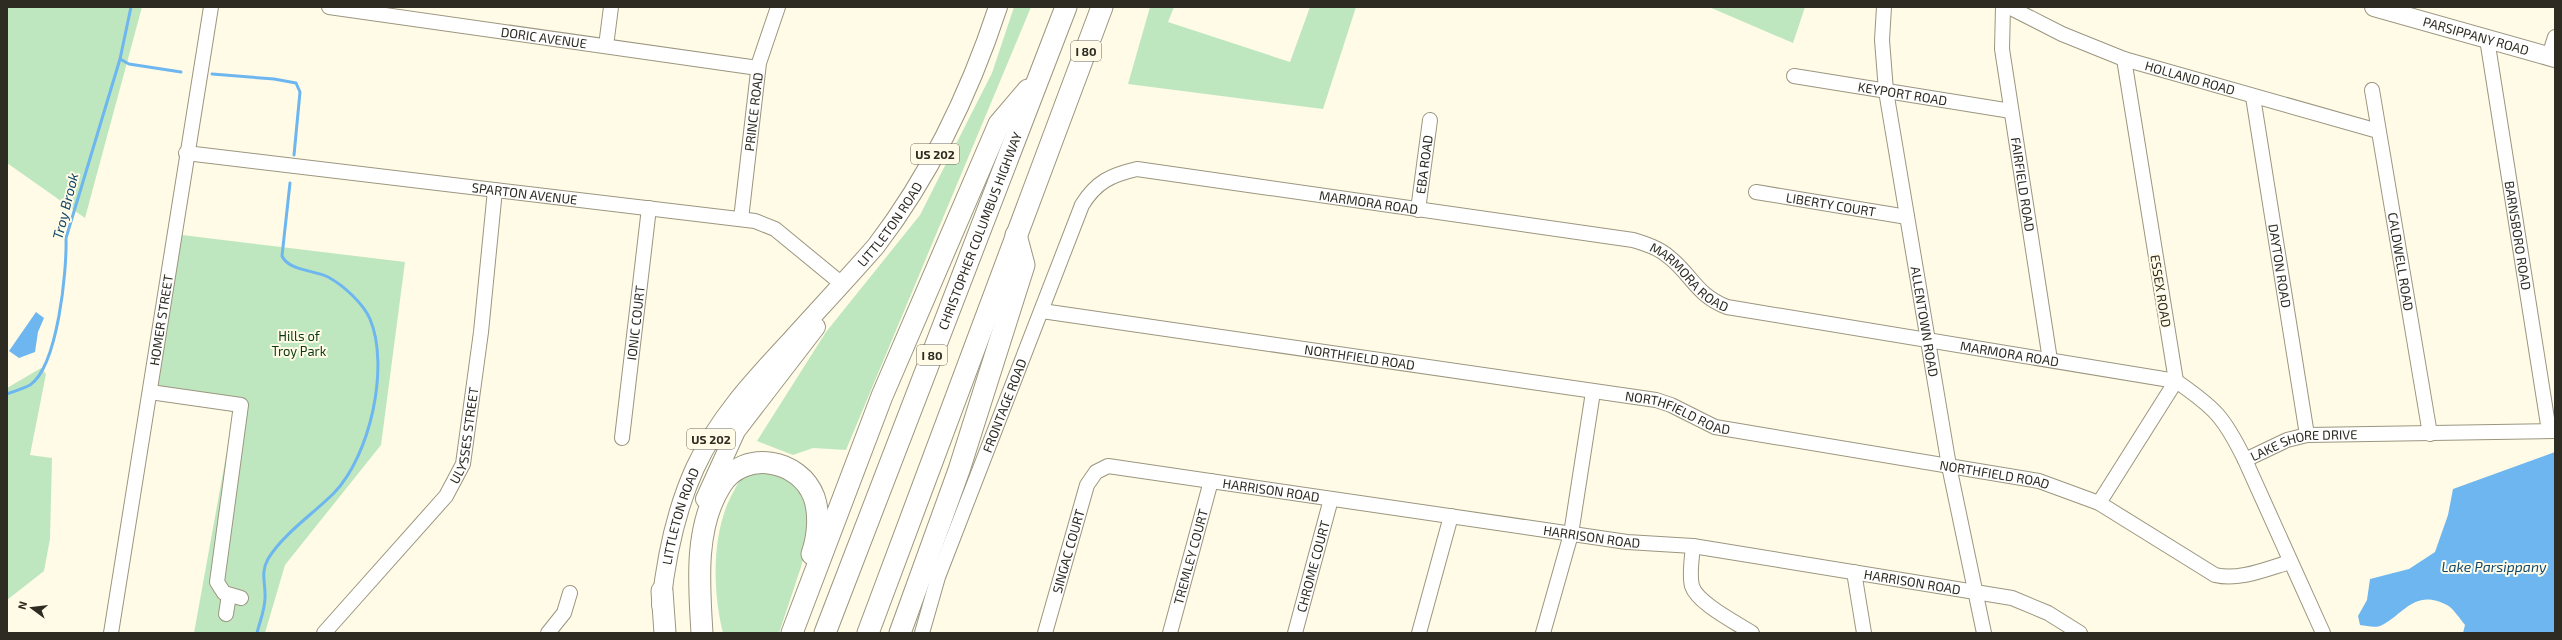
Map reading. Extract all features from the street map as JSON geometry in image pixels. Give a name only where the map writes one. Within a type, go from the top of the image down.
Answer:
[{"type":"highway","name":"CHRISTOPHER COLUMBUS HIGHWAY","points":[[825,633],[1066,7]]},
{"type":"highway","name":"I 80","points":[[868,633],[1102,7]]},
{"type":"highway","points":[[792,633],[882,396],[999,124],[1039,77]]},
{"type":"highway","points":[[900,633],[960,470],[1024,264],[1016,235]]},
{"type":"highway","points":[[702,633],[700,565],[705,530],[715,496],[730,474],[745,465],[759,462],[784,466],[799,475],[811,491],[817,509],[814,548],[787,633]]},
{"type":"highway","points":[[662,591],[665,633]]},
{"type":"main road","name":"LITTLETON ROAD","points":[[658,633],[668,552],[676,517],[688,486],[708,444],[740,395],[842,284],[893,223],[939,146],[973,77],[998,7]]},
{"type":"main road","name":"PARSIPPANY ROAD","points":[[2374,7],[2552,57]]},
{"type":"main road","name":"LITTLETON ROAD","points":[[697,633],[692,598],[693,557],[698,522],[710,487],[736,431],[814,331],[842,284]]},
{"type":"street","name":"HOMER STREET","points":[[111,633],[150,392],[186,153],[211,7]]},
{"type":"street","name":"DORIC AVENUE","points":[[329,7],[393,11],[606,46],[758,68]]},
{"type":"street","points":[[606,46],[611,7]]},
{"type":"street","name":"PRINCE ROAD","points":[[741,219],[758,68],[778,7]]},
{"type":"street","name":"ALLENTOWN ROAD","points":[[1884,7],[1882,40],[1886,91],[1948,466],[1984,633]]},
{"type":"street","name":"FAIRFIELD ROAD","points":[[2003,7],[2002,49],[2050,360]]},
{"type":"street","name":"HOLLAND ROAD","points":[[2009,7],[2062,34],[2124,59],[2253,97],[2378,131]]},
{"type":"street","points":[[2552,57],[2555,37]]},
{"type":"street","name":"BARNSBORO ROAD","points":[[2487,39],[2552,431]]},
{"type":"street","name":"ESSEX ROAD","points":[[2124,59],[2176,381]]},
{"type":"street","name":"KEYPORT ROAD","points":[[1794,76],[2011,111]]},
{"type":"street","name":"CALDWELL ROAD","points":[[2372,90],[2430,434]]},
{"type":"street","name":"DAYTON ROAD","points":[[2253,97],[2307,435]]},
{"type":"street","name":"EBA ROAD","points":[[1418,210],[1430,120]]},
{"type":"street","name":"SPARTON AVENUE","points":[[186,153],[755,221],[775,229],[842,284]]},
{"type":"street","name":"MARMORA ROAD","points":[[1098,183],[1115,174],[1137,168],[1633,240],[1648,245],[1669,257],[1700,291],[1711,300],[1727,307],[2176,381],[2219,413],[2230,429],[2244,460]]},
{"type":"street","name":"FRONTAGE ROAD","points":[[926,632],[938,577],[1082,205],[1098,183]]},
{"type":"street","name":"ULYSSES STREET","points":[[324,633],[446,496],[464,464],[480,339],[495,190]]},
{"type":"street","name":"LIBERTY COURT","points":[[1756,192],[1907,217]]},
{"type":"street","name":"IONIC COURT","points":[[622,438],[649,208]]},
{"type":"street","name":"NORTHFIELD ROAD","points":[[1042,311],[1656,400],[1671,405],[1715,426],[2040,481],[2099,502],[2215,575],[2230,577],[2246,575],[2290,562]]},
{"type":"street","points":[[2099,502],[2176,381]]},
{"type":"street","points":[[150,392],[241,405],[217,582],[220,588],[235,596],[226,614]]},
{"type":"street","points":[[1543,633],[1571,534],[1593,392]]},
{"type":"street","name":"LAKE SHORE DRIVE","points":[[2323,633],[2244,460],[2287,440],[2307,435],[2552,431]]},
{"type":"street","name":"HARRISON ROAD","points":[[1096,472],[1108,466],[1627,542],[1693,546],[1854,572],[2012,598],[2027,603],[2080,633]]},
{"type":"street","name":"SINGAC COURT","points":[[1044,633],[1088,485],[1096,472]]},
{"type":"street","name":"TREMLEY COURT","points":[[1170,633],[1211,481]]},
{"type":"street","name":"CHROME COURT","points":[[1295,633],[1331,499]]},
{"type":"street","points":[[1419,633],[1451,516]]},
{"type":"street","points":[[1693,546],[1691,584],[1694,591],[1709,605],[1752,633]]},
{"type":"street","points":[[1854,572],[1864,633]]},
{"type":"street","points":[[548,633],[564,613],[570,593]]},
{"type":"green space","points":[[7,7],[142,7],[85,218],[7,163]]},
{"type":"green space","points":[[1014,7],[1031,7],[846,450],[813,448],[793,455],[757,441],[826,332],[920,215],[992,73]]},
{"type":"green space","points":[[1150,7],[1174,7],[1168,22],[1290,62],[1310,7],[1356,7],[1323,109],[1128,84]]},
{"type":"green space","points":[[1709,7],[1805,7],[1793,43]]},
{"type":"green space","name":"Hills of Troy Park","points":[[174,234],[405,262],[381,445],[285,565],[265,633],[194,633],[234,412],[148,397]]},
{"type":"green space","points":[[41,368],[46,374],[30,455],[52,458],[50,539],[44,571],[7,600],[7,388]]},
{"type":"green space","points":[[765,468],[802,487],[810,529],[801,567],[779,633],[723,633],[717,601],[716,585],[717,552],[722,520],[727,505],[744,472]]},
{"type":"water","points":[[36,312],[44,318],[38,332],[35,352],[19,358],[9,351]]},
{"type":"water","name":"Lake Parsippany","points":[[2555,452],[2555,633],[2463,633],[2465,625],[2452,609],[2447,605],[2427,599],[2405,608],[2381,626],[2372,627],[2360,625],[2358,616],[2367,600],[2370,579],[2409,569],[2435,552],[2448,515],[2453,489]]},
{"type":"waterway","name":"Troy Brook","points":[[7,394],[30,385],[40,375],[48,359],[59,316],[65,272],[66,238],[120,59],[131,7]]},
{"type":"waterway","points":[[120,59],[129,64],[181,72]]},
{"type":"waterway","points":[[212,74],[274,79],[296,83],[300,92],[294,155]]},
{"type":"waterway","points":[[257,633],[265,602],[264,569],[268,559],[281,541],[326,501],[347,477],[358,457],[366,434],[373,410],[377,385],[378,361],[376,339],[370,319],[363,307],[352,295],[334,280],[290,265],[282,256],[290,183]]}]
